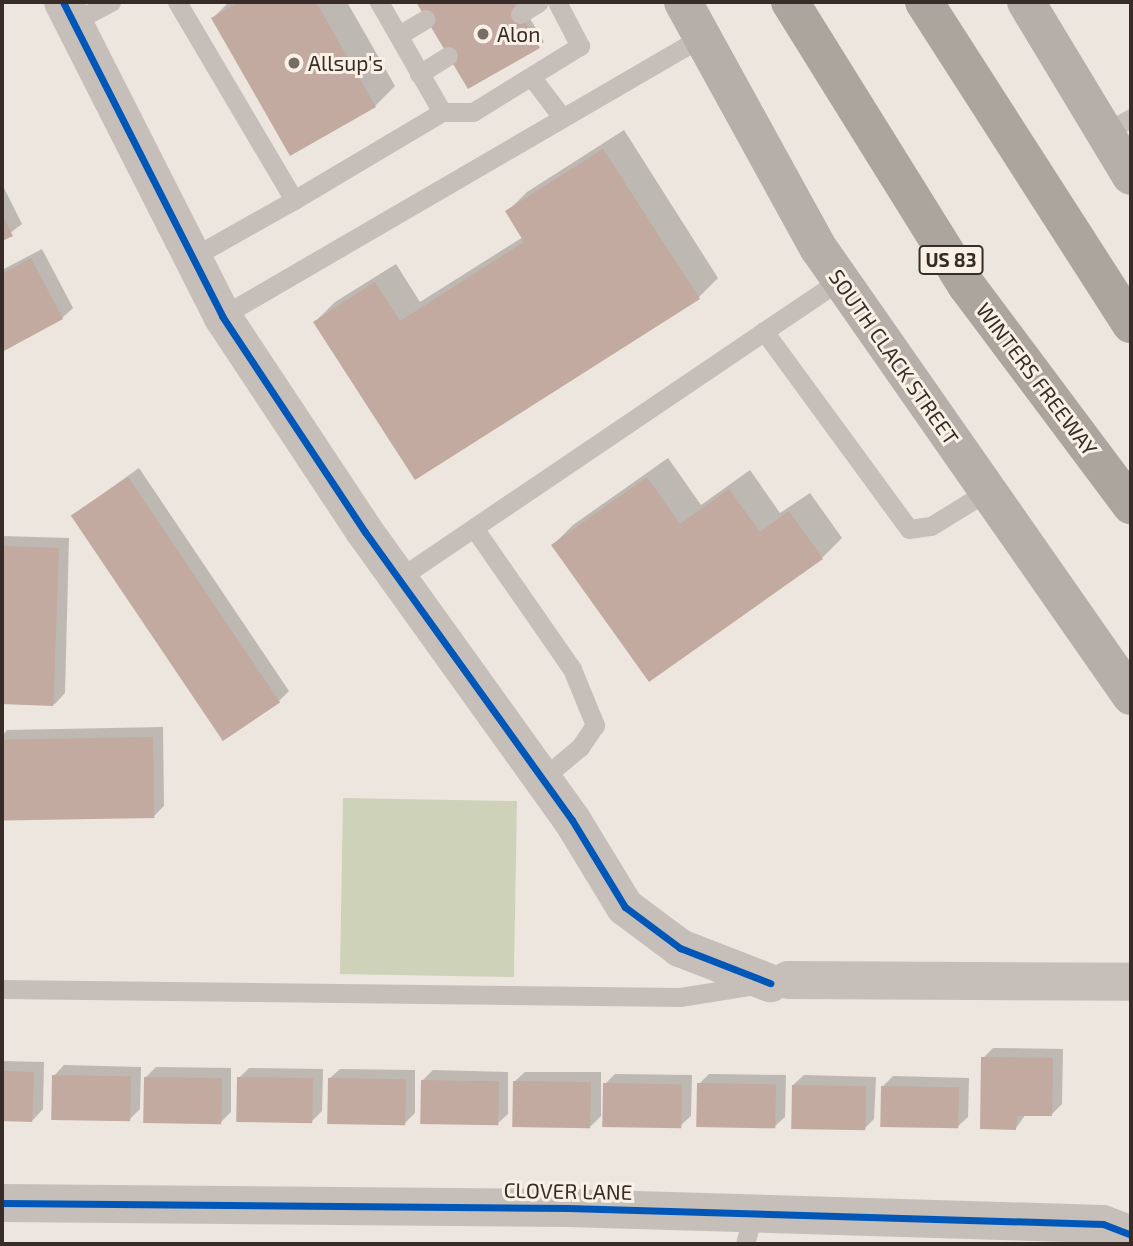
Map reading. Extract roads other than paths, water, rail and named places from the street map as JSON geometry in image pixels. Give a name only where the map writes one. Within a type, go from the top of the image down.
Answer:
[{"type":"highway","name":"WINTERS FREEWAY","points":[[790,2],[967,286],[1131,505]]},
{"type":"highway","points":[[924,2],[1131,324]]},
{"type":"main road","name":"SOUTH CLACK STREET","points":[[683,2],[840,280],[1131,696]]},
{"type":"main road","points":[[1026,2],[1117,126],[1131,176]]},
{"type":"street","points":[[68,12],[222,316],[398,579],[542,779],[625,907],[680,948],[779,981],[1131,982]]},
{"type":"street","name":"CLOVER LANE","points":[[2,1203],[749,1229],[1103,1224],[1131,1235]]},
{"type":"lane","points":[[68,12],[111,2]]},
{"type":"lane","points":[[177,2],[294,200]]},
{"type":"lane","points":[[379,2],[442,112]]},
{"type":"lane","points":[[520,14],[540,2]]},
{"type":"lane","points":[[191,258],[442,112],[473,112],[533,79],[579,46],[557,2]]},
{"type":"lane","points":[[399,35],[426,19]]},
{"type":"lane","points":[[222,316],[702,37]]},
{"type":"lane","points":[[419,74],[448,56]]},
{"type":"lane","points":[[533,79],[562,117]]},
{"type":"lane","points":[[398,579],[840,280]]},
{"type":"lane","points":[[764,331],[909,529],[931,526],[988,491]]},
{"type":"lane","points":[[474,528],[572,669],[595,725],[580,747],[542,779]]},
{"type":"lane","points":[[2,989],[680,997],[779,981]]},
{"type":"place","name":"Alon","points":[[483,34]]},
{"type":"place","name":"Allsup's","points":[[294,63]]}]
